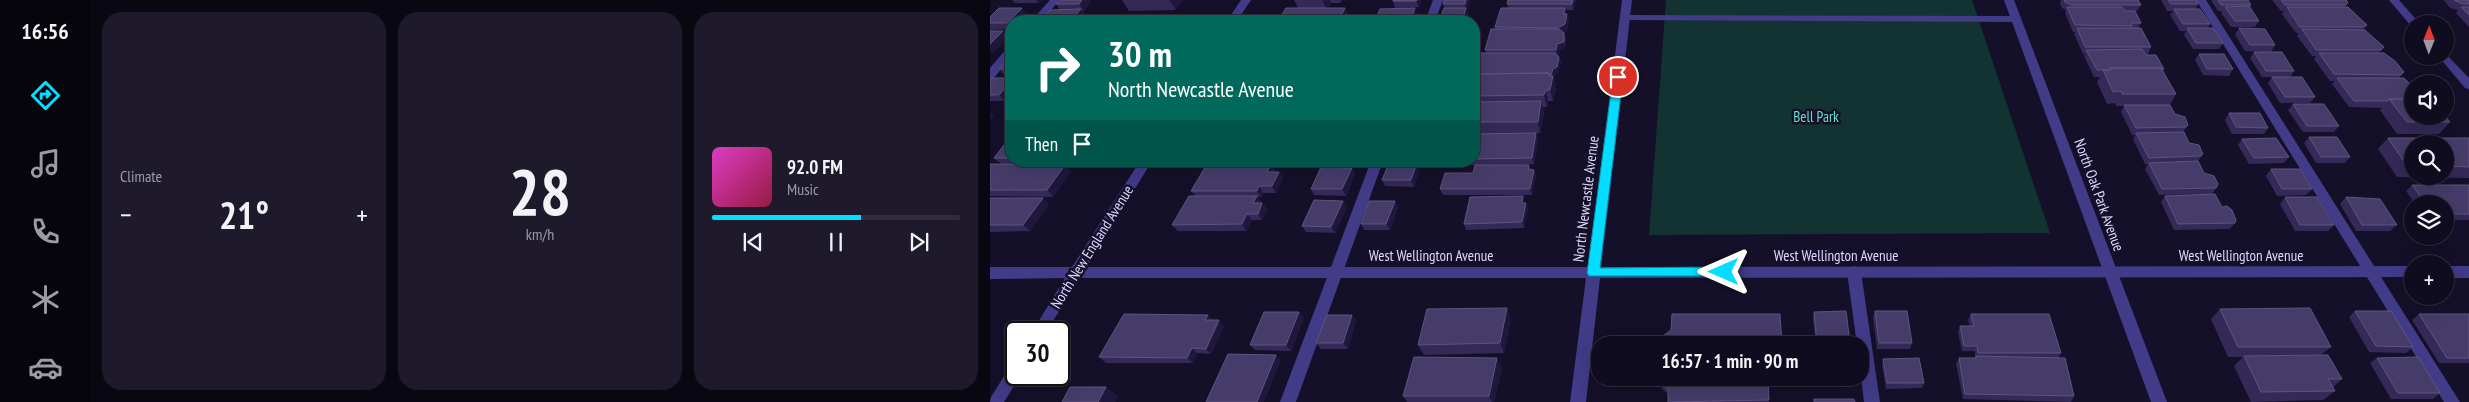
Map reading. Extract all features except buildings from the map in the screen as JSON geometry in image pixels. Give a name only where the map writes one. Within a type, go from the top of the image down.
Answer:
[{"type":"street","points":[[1041,15],[1055,0]]},
{"type":"street","points":[[1236,15],[1246,0]]},
{"type":"street","points":[[1432,15],[1438,0]]},
{"type":"street","name":"North Newcastle Avenue","points":[[1578,402],[1627,0]]},
{"type":"street","name":"North Oak Park Avenue","points":[[2009,0],[2159,402]]},
{"type":"street","points":[[2201,0],[2452,402]]},
{"type":"street","points":[[2394,0],[2407,15]]},
{"type":"street","points":[[1625,18],[2016,19]]},
{"type":"street","points":[[990,75],[1005,57]]},
{"type":"street","points":[[2452,65],[2469,85]]},
{"type":"street","name":"North New England Avenue","points":[[1046,321],[1142,167]]},
{"type":"street","points":[[1288,402],[1375,167]]},
{"type":"street","points":[[1854,272],[1872,402]]},
{"type":"street","name":"West Wellington Avenue","points":[[990,273],[2404,272]]},
{"type":"street","points":[[2454,272],[2469,272]]},
{"type":"street","points":[[996,402],[1006,386]]},
{"type":"green space","name":"Bell Park","points":[[1666,0],[1972,0],[2050,233],[1649,235]]},
{"type":"route","points":[[1618,77],[1594,273],[1724,272]]}]
